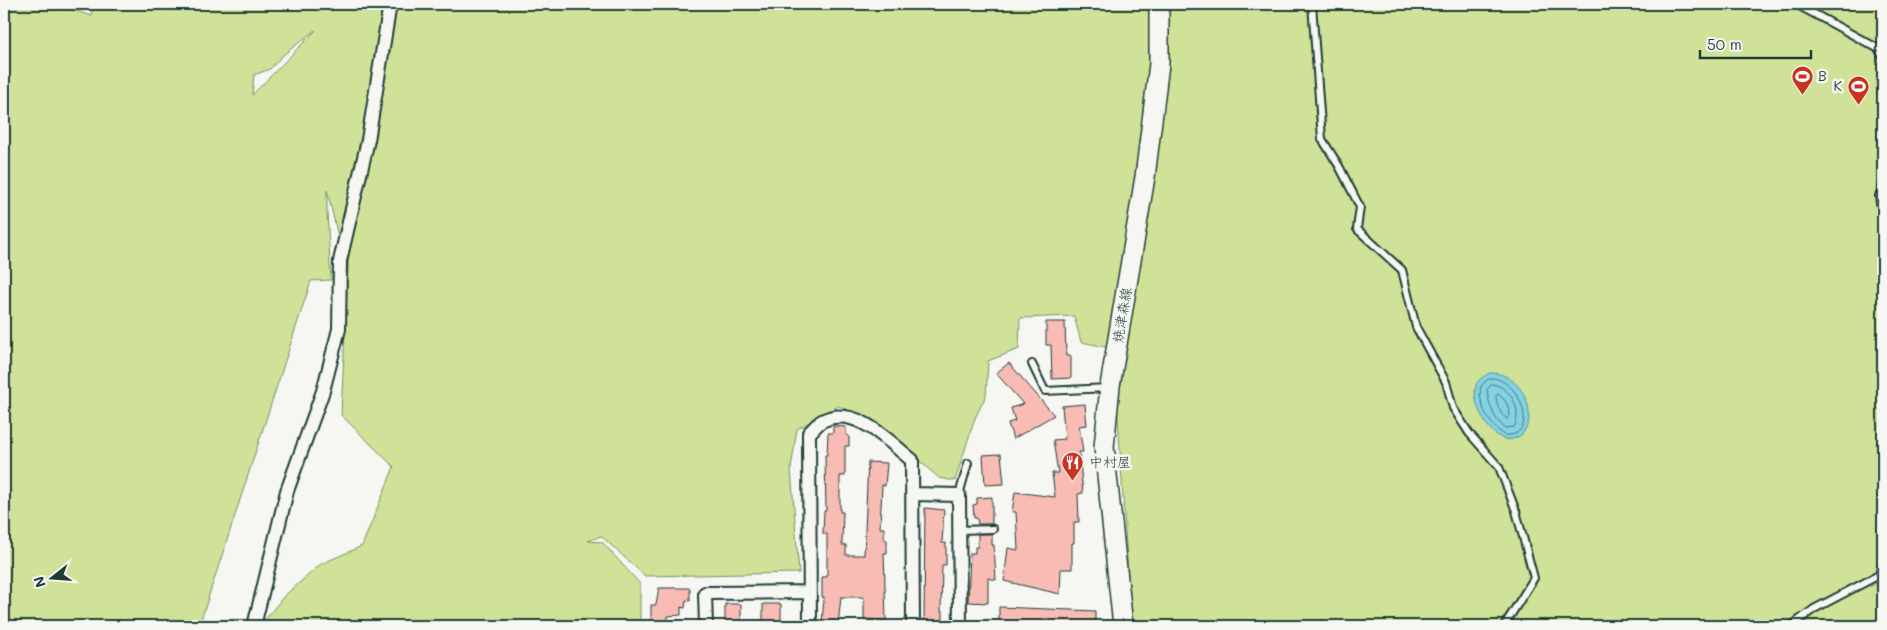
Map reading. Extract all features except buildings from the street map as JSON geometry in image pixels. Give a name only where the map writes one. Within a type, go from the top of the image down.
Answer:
[{"type":"main road","name":"焼津森線","points":[[1123,626],[1104,447],[1110,388],[1147,158],[1159,64],[1159,4]]},
{"type":"street","points":[[254,626],[287,491],[323,391],[338,329],[340,261],[368,140],[390,4]]},
{"type":"street","points":[[810,626],[809,433],[822,420],[841,415],[867,424],[912,460],[913,626]]},
{"type":"street","points":[[913,494],[959,495],[960,626]]},
{"type":"street","points":[[706,626],[706,593],[810,592]]},
{"type":"lane","points":[[1312,4],[1322,139],[1340,166],[1360,207],[1357,229],[1402,270],[1416,327],[1446,382],[1453,408],[1469,433],[1499,467],[1516,511],[1534,578],[1504,626]]},
{"type":"lane","points":[[1796,4],[1879,49],[1883,58]]},
{"type":"lane","points":[[1883,185],[1879,196],[1883,224]]},
{"type":"lane","points":[[1032,364],[1045,391],[1110,388]]},
{"type":"lane","points":[[959,495],[968,463]]},
{"type":"lane","points":[[959,530],[993,529]]},
{"type":"lane","points":[[1791,626],[1814,609],[1879,575],[1883,562]]},
{"type":"green space","points":[[4,4],[54,4],[92,16],[91,4],[1883,4],[1883,569],[1870,587],[1883,578],[1883,626],[1328,626],[1322,620],[1310,626],[1131,624],[1117,403],[1111,348],[1081,342],[1074,316],[1020,318],[1019,349],[988,361],[986,396],[975,418],[955,481],[939,478],[877,424],[839,406],[797,429],[791,469],[799,573],[645,576],[601,536],[588,541],[602,542],[640,584],[640,626],[260,626],[284,596],[321,564],[362,546],[394,467],[341,415],[350,228],[342,253],[327,190],[331,280],[311,281],[201,620],[218,626],[4,626]],"holes":[[[315,31],[252,95],[254,75],[270,69],[282,56]]]},
{"type":"water","points":[[1489,373],[1498,374],[1514,382],[1525,397],[1528,405],[1528,423],[1526,429],[1519,437],[1505,439],[1497,435],[1483,419],[1475,390],[1481,378]]},
{"type":"place","name":"B","points":[[1802,95]]},
{"type":"place","name":"K","points":[[1858,105]]},
{"type":"place","name":"中村屋","points":[[1073,481]]}]
